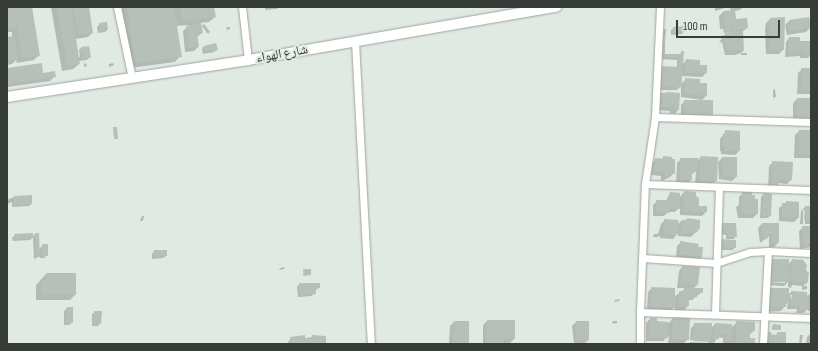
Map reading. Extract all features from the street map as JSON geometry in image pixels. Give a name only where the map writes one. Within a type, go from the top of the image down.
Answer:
[{"type":"street","points":[[118,7],[132,78]]},
{"type":"street","points":[[242,7],[248,60]]},
{"type":"street","name":"شارع الهواء","points":[[7,97],[248,60],[556,7]]},
{"type":"street","points":[[640,344],[645,184],[655,117],[660,7]]},
{"type":"street","points":[[355,41],[372,344]]},
{"type":"street","points":[[655,117],[811,122]]},
{"type":"street","points":[[645,184],[811,190]]},
{"type":"street","points":[[715,314],[719,186]]},
{"type":"street","points":[[643,258],[716,263],[750,252],[768,251],[811,253]]},
{"type":"street","points":[[763,344],[768,251]]},
{"type":"street","points":[[640,312],[811,318]]},
{"type":"building","points":[[7,7],[32,7],[40,56],[22,58],[17,27],[7,28]]},
{"type":"building","points":[[57,7],[71,7],[80,64],[67,66]]},
{"type":"building","points":[[73,7],[89,7],[93,33],[78,35]]},
{"type":"building","points":[[127,7],[174,7],[182,57],[135,63]]},
{"type":"building","points":[[180,7],[214,7],[216,17],[183,21]]},
{"type":"building","points":[[735,10],[736,19],[747,18],[748,28],[733,31],[733,25],[724,26],[723,11]]},
{"type":"building","points":[[785,17],[784,50],[770,50],[770,35],[768,35],[770,18]]},
{"type":"building","points":[[809,17],[811,28],[790,31],[789,20]]},
{"type":"building","points":[[107,22],[108,30],[100,31],[99,23]]},
{"type":"building","points":[[201,23],[203,33],[197,34],[199,47],[189,48],[186,26]]},
{"type":"building","points":[[685,26],[685,32],[674,33],[673,27]]},
{"type":"building","points":[[732,26],[732,31],[724,33],[724,27]]},
{"type":"building","points":[[743,31],[744,51],[727,50],[725,39],[722,39],[722,36],[725,35],[725,33]]},
{"type":"building","points":[[662,35],[665,35],[665,54],[681,54],[681,51],[684,51],[683,65],[679,65],[679,57],[661,57]]},
{"type":"building","points":[[14,36],[18,59],[7,61],[7,37]]},
{"type":"building","points":[[789,37],[800,37],[800,41],[811,41],[811,55],[804,55],[804,52],[789,54]]},
{"type":"building","points":[[216,43],[218,50],[205,52],[204,46]]},
{"type":"building","points":[[89,46],[91,58],[82,59],[81,47]]},
{"type":"building","points":[[686,59],[700,60],[700,65],[707,65],[707,73],[685,73]]},
{"type":"building","points":[[42,63],[43,73],[55,71],[56,77],[7,84],[7,68]]},
{"type":"building","points":[[659,66],[682,67],[682,87],[658,86]]},
{"type":"building","points":[[801,68],[811,68],[811,91],[801,91]]},
{"type":"building","points":[[685,78],[700,79],[700,83],[707,83],[707,96],[685,93]]},
{"type":"building","points":[[659,93],[680,93],[679,110],[674,110],[674,107],[658,107]]},
{"type":"building","points":[[797,98],[811,98],[811,119],[796,119]]},
{"type":"building","points":[[684,100],[713,100],[713,116],[684,116]]},
{"type":"building","points":[[113,127],[117,127],[118,139],[114,139]]},
{"type":"building","points":[[725,130],[740,131],[740,151],[725,151],[725,147],[723,147],[723,134],[725,134]]},
{"type":"building","points":[[799,130],[811,130],[811,155],[798,154]]},
{"type":"building","points":[[663,156],[672,157],[672,159],[675,159],[675,174],[668,173],[668,177],[664,177],[665,172],[654,172],[655,158],[663,159]]},
{"type":"building","points":[[701,156],[718,157],[717,181],[699,181]]},
{"type":"building","points":[[722,157],[737,157],[737,177],[723,176]]},
{"type":"building","points":[[680,158],[698,158],[698,172],[692,171],[692,180],[680,180]]},
{"type":"building","points":[[772,161],[793,162],[792,180],[778,180],[778,186],[772,185]]},
{"type":"building","points":[[684,191],[696,192],[696,196],[699,198],[699,206],[707,206],[707,212],[683,212]]},
{"type":"building","points":[[670,192],[680,193],[680,209],[669,208],[669,213],[656,212],[656,200],[668,200]]},
{"type":"building","points":[[742,192],[752,192],[752,195],[755,195],[755,199],[758,199],[758,214],[742,214],[740,202],[742,202]]},
{"type":"building","points":[[763,193],[772,194],[771,216],[762,216]]},
{"type":"building","points":[[32,195],[32,204],[14,205],[14,196]]},
{"type":"building","points":[[786,201],[799,202],[799,218],[782,217],[782,203],[786,203]]},
{"type":"building","points":[[805,206],[811,206],[811,220],[804,220]]},
{"type":"building","points":[[687,218],[700,220],[700,228],[696,233],[681,233],[682,220],[687,220]]},
{"type":"building","points":[[664,219],[678,220],[680,227],[678,227],[677,235],[664,234]]},
{"type":"building","points":[[718,223],[736,223],[737,237],[728,237],[728,233],[722,232],[722,228],[718,228]]},
{"type":"building","points":[[762,223],[779,223],[779,243],[772,243],[772,234],[768,234],[768,238],[764,240],[762,234]]},
{"type":"building","points":[[802,226],[811,226],[811,243],[803,246]]},
{"type":"building","points":[[33,233],[33,238],[15,239],[14,234]]},
{"type":"building","points":[[35,233],[39,233],[40,257],[36,257]]},
{"type":"building","points":[[718,239],[736,240],[736,248],[718,247]]},
{"type":"building","points":[[680,241],[699,244],[698,247],[703,247],[702,258],[680,254]]},
{"type":"building","points":[[42,244],[48,244],[48,256],[42,255]]},
{"type":"building","points":[[154,250],[167,250],[167,256],[154,256]]},
{"type":"building","points":[[769,259],[789,259],[789,282],[768,282]]},
{"type":"building","points":[[792,259],[803,260],[807,265],[806,271],[809,272],[808,282],[791,281]]},
{"type":"building","points":[[682,266],[700,267],[698,285],[681,284]]},
{"type":"building","points":[[303,269],[311,269],[311,275],[304,275]]},
{"type":"building","points":[[46,273],[76,273],[76,295],[41,295],[41,279],[46,279]]},
{"type":"building","points":[[299,283],[320,283],[320,288],[316,288],[316,294],[300,295]]},
{"type":"building","points":[[651,287],[675,288],[675,308],[651,307]]},
{"type":"building","points":[[684,288],[703,288],[703,293],[697,293],[697,297],[689,297],[689,306],[679,306],[679,291],[684,291]]},
{"type":"building","points":[[770,288],[789,288],[789,302],[786,302],[786,307],[770,307]]},
{"type":"building","points":[[791,291],[807,292],[808,310],[800,310],[800,306],[790,305],[792,295]]},
{"type":"building","points":[[67,307],[73,307],[73,323],[66,323]]},
{"type":"building","points":[[94,311],[102,311],[101,324],[94,323]]},
{"type":"building","points":[[673,317],[690,317],[689,340],[672,339]]},
{"type":"building","points":[[650,318],[657,318],[657,321],[668,322],[668,338],[649,338]]},
{"type":"building","points":[[487,320],[515,320],[515,339],[504,339],[504,344],[487,344]]},
{"type":"building","points":[[454,321],[469,321],[469,344],[452,344]]},
{"type":"building","points":[[576,321],[589,321],[589,340],[577,340]]},
{"type":"building","points":[[736,321],[755,322],[755,331],[750,331],[750,338],[755,338],[755,344],[736,344]]},
{"type":"building","points":[[694,323],[712,323],[711,342],[693,341]]},
{"type":"building","points":[[715,323],[732,324],[731,340],[726,340],[726,334],[719,334],[719,339],[714,339]]},
{"type":"building","points":[[773,324],[781,325],[781,330],[773,330]]},
{"type":"building","points":[[766,332],[771,332],[771,334],[777,335],[777,332],[786,332],[786,344],[772,344],[772,341],[766,341]]},
{"type":"building","points":[[305,335],[305,338],[312,337],[312,335],[326,336],[326,344],[291,344],[290,337]]}]
